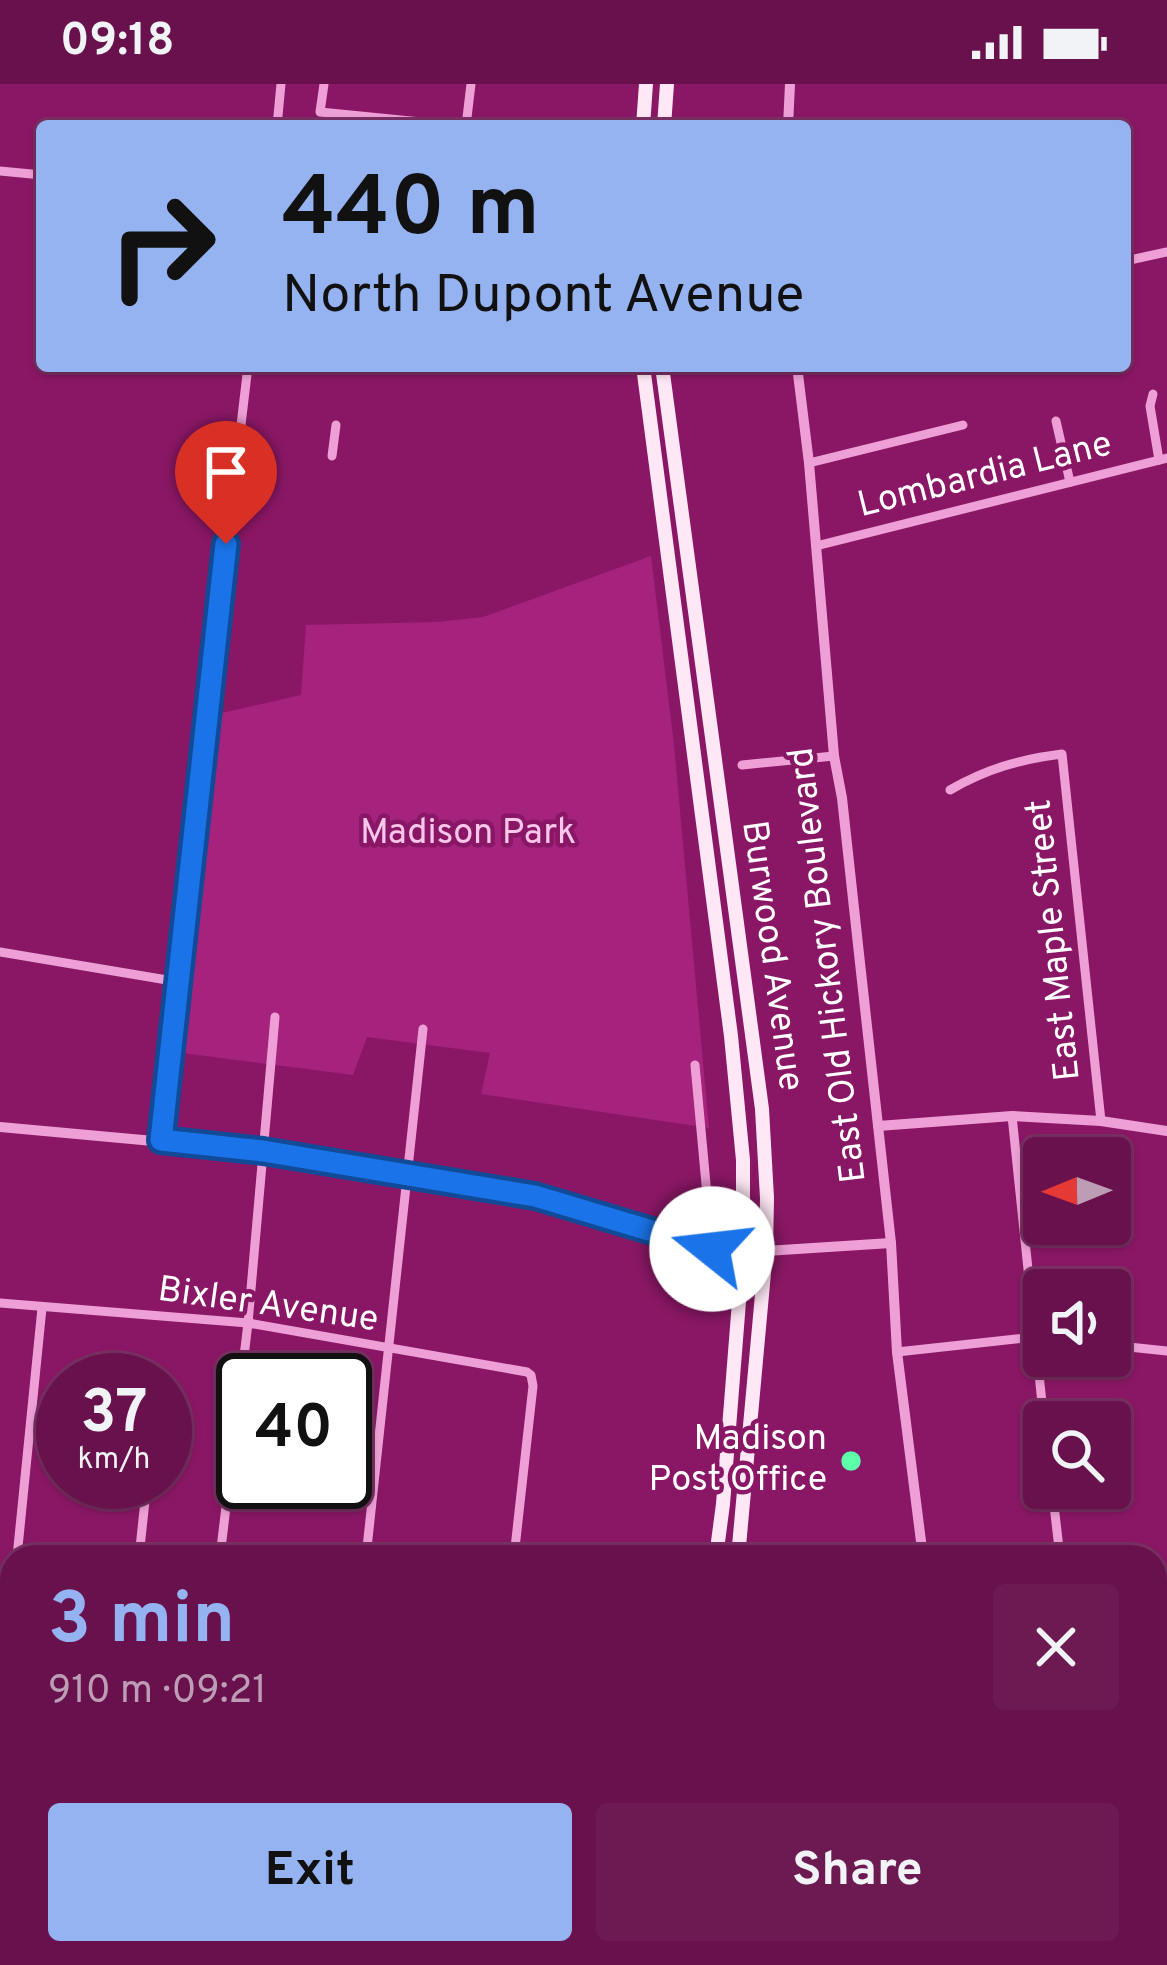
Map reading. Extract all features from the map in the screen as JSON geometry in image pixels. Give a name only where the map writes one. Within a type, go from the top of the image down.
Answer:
[{"type":"main road","points":[[643,120],[646,84]]},
{"type":"main road","points":[[664,120],[667,84]]},
{"type":"main road","name":"Burwood Avenue","points":[[644,372],[743,1160],[743,1251],[718,1545]]},
{"type":"main road","name":"Burwood Avenue","points":[[663,372],[762,1109],[766,1251],[739,1545]]},
{"type":"street","points":[[278,120],[281,84]]},
{"type":"street","points":[[319,120],[323,84]]},
{"type":"street","points":[[465,120],[471,84]]},
{"type":"street","points":[[788,120],[790,84]]},
{"type":"street","points":[[320,112],[402,120]]},
{"type":"street","points":[[0,171],[36,174]]},
{"type":"street","points":[[1131,260],[1167,252]]},
{"type":"street","points":[[161,1140],[204,734],[245,434],[248,372]]},
{"type":"street","name":"East Old Hickory Boulevard","points":[[798,372],[834,756],[921,1545]]},
{"type":"street","points":[[1153,394],[1150,406],[1163,459]]},
{"type":"street","points":[[1056,421],[1070,482]]},
{"type":"street","points":[[332,456],[336,425]]},
{"type":"street","points":[[809,464],[963,425]]},
{"type":"street","name":"Lombardia Lane","points":[[816,546],[1163,459]]},
{"type":"street","name":"East Maple Street","points":[[950,790],[1022,759],[1062,754],[1101,1121]]},
{"type":"street","points":[[742,765],[834,756]]},
{"type":"street","points":[[0,952],[179,982]]},
{"type":"street","points":[[221,1545],[248,1323],[275,1017]]},
{"type":"street","points":[[367,1545],[423,1029]]},
{"type":"street","points":[[695,1065],[712,1249]]},
{"type":"street","points":[[1012,1116],[1031,1269]]},
{"type":"street","points":[[878,1126],[1012,1116],[1167,1131]]},
{"type":"street","points":[[0,1127],[263,1151],[409,1174],[535,1196],[712,1249],[766,1251],[891,1243]]},
{"type":"street","name":"Bixler Avenue","points":[[0,1303],[248,1323],[527,1372],[533,1386],[515,1545]]},
{"type":"street","points":[[17,1545],[42,1308]]},
{"type":"street","points":[[897,1352],[1023,1339]]},
{"type":"street","points":[[1131,1347],[1167,1351]]},
{"type":"street","points":[[140,1545],[144,1509]]},
{"type":"street","points":[[1054,1509],[1059,1545]]},
{"type":"green space","name":"Madison Park","points":[[651,556],[674,745],[709,1128],[481,1094],[490,1053],[367,1037],[353,1075],[175,1052],[217,714],[301,695],[306,625],[483,617]]},
{"type":"place","name":"Madison Post Office","points":[[851,1461]]},
{"type":"route","points":[[226,544],[161,1140],[263,1151],[535,1196],[712,1249]]}]
